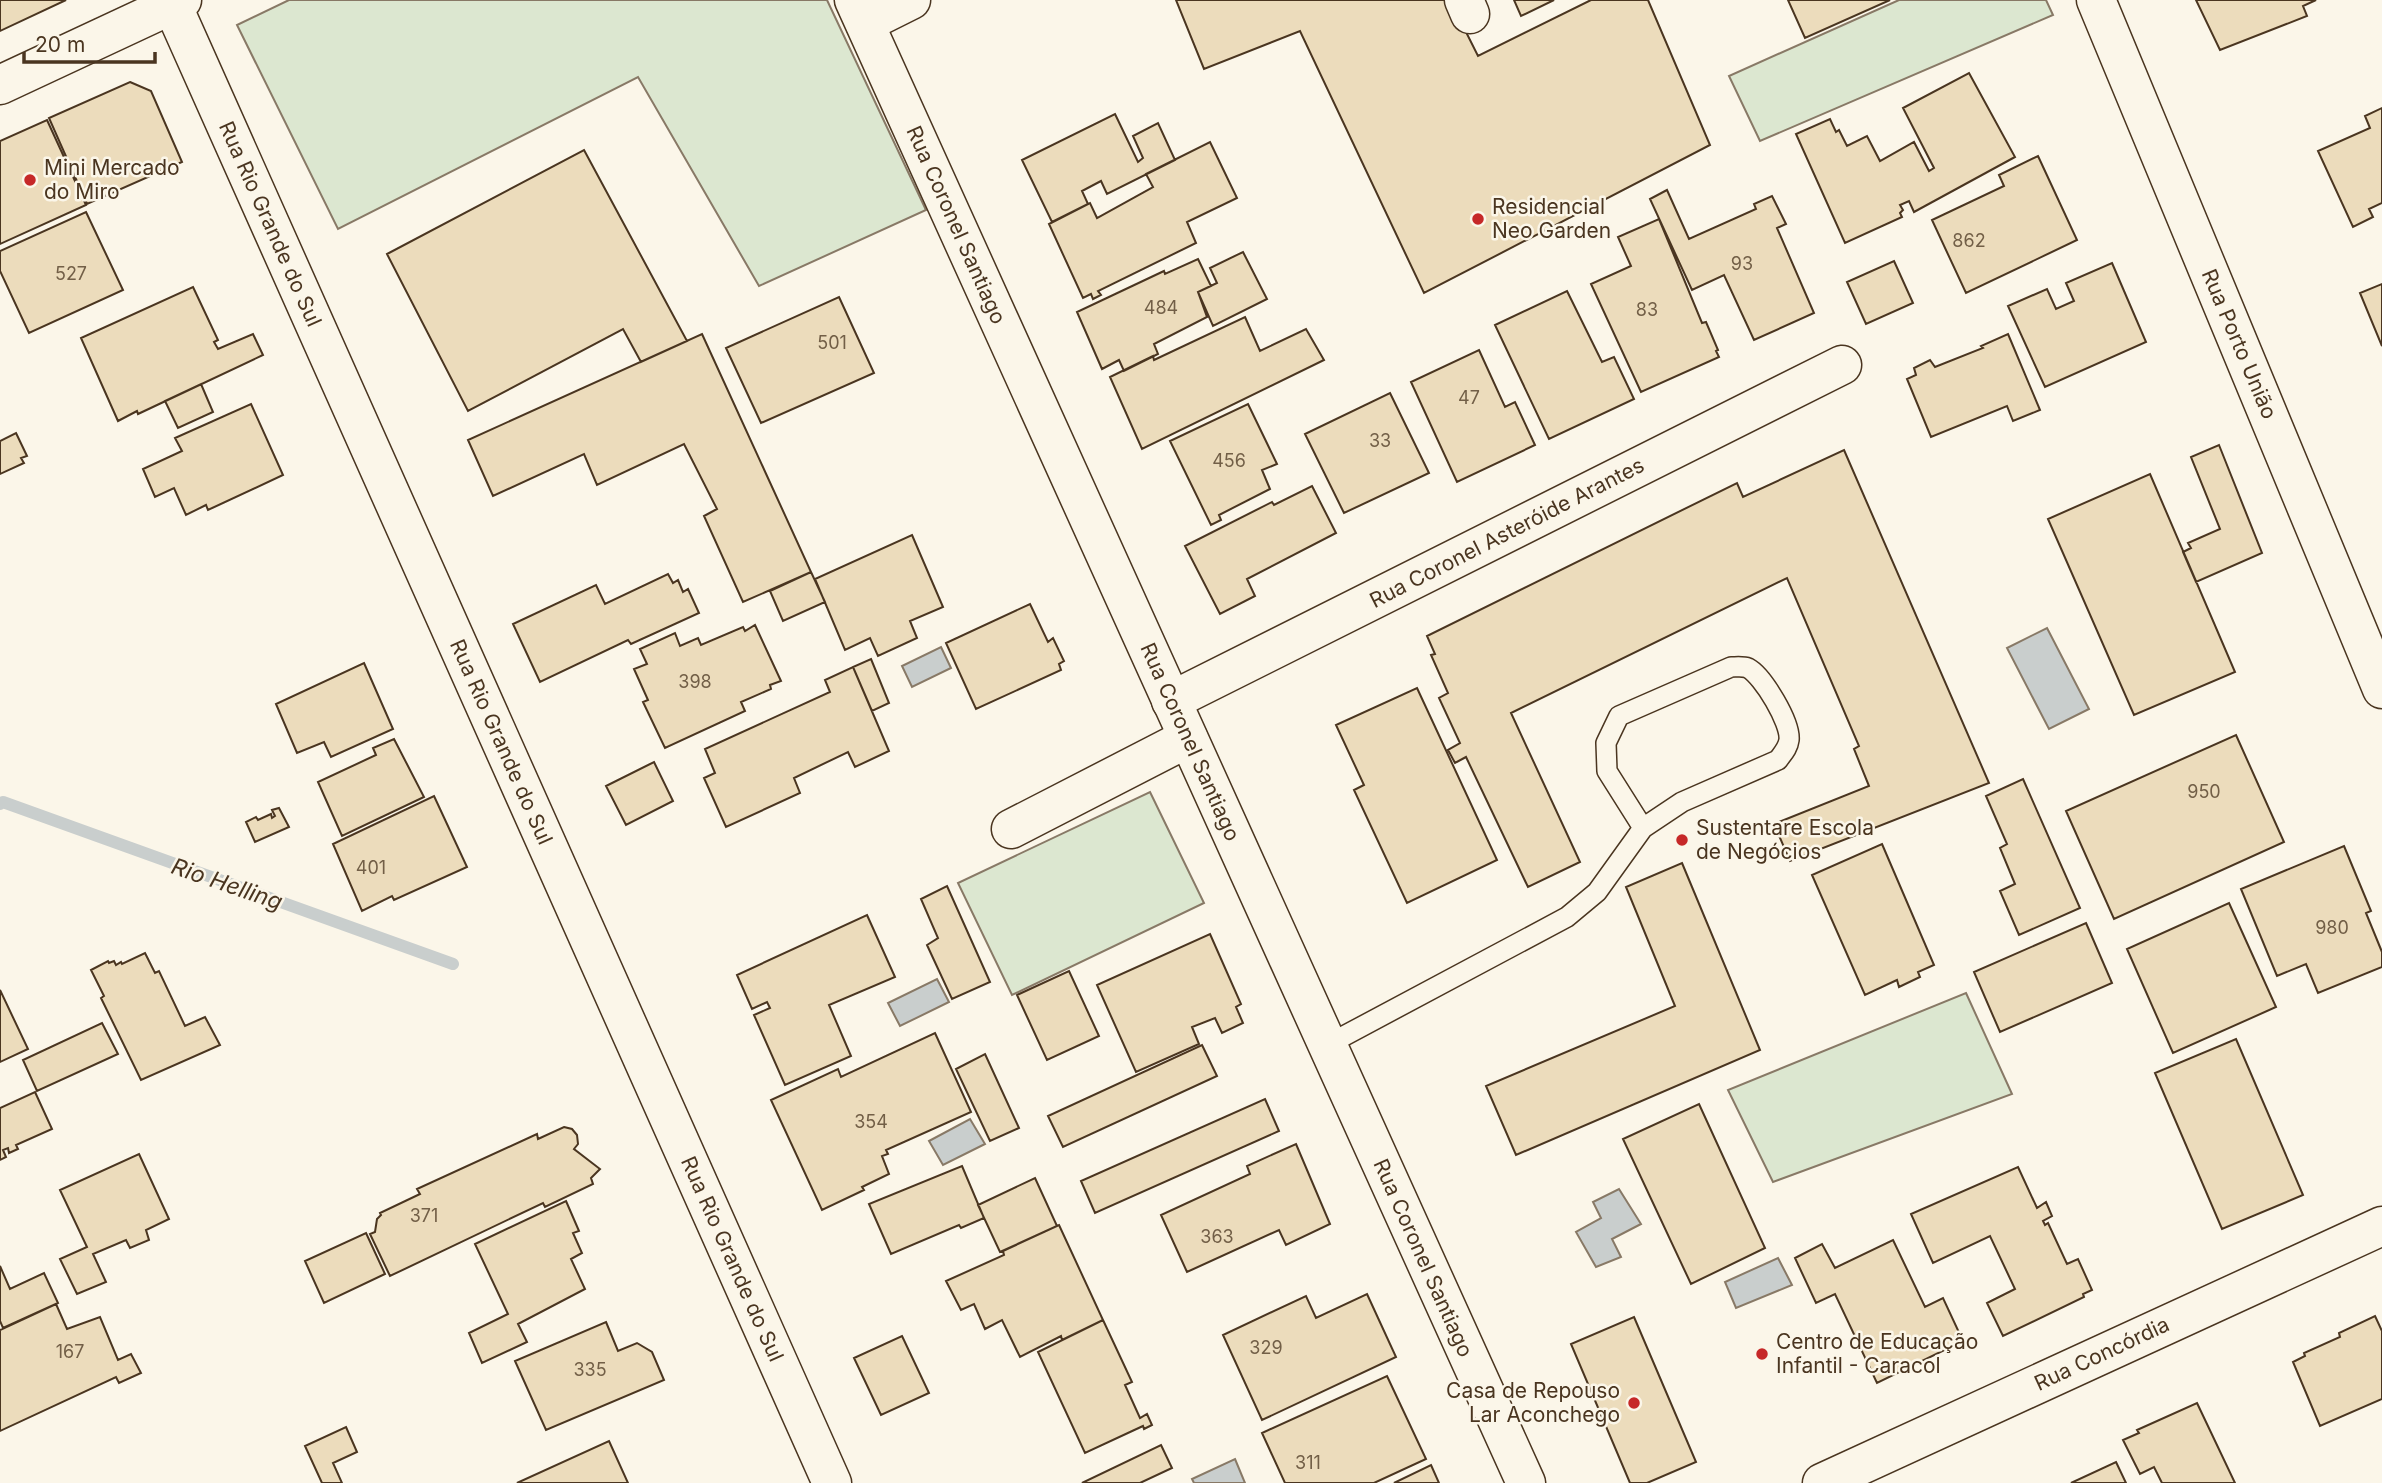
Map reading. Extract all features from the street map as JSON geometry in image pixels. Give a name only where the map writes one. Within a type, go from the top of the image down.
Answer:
[{"type":"main road","points":[[860,11],[911,0]]},
{"type":"main road","name":"Rua Porto União","points":[[2096,0],[2382,689]]},
{"type":"main road","points":[[0,85],[175,2]]},
{"type":"main road","name":"Rua Rio Grande do Sul","points":[[175,2],[832,1483]]},
{"type":"main road","name":"Rua Coronel Santiago","points":[[860,11],[1525,1483]]},
{"type":"main road","name":"Rua Coronel Asteróide Arantes","points":[[1171,701],[1842,365]]},
{"type":"main road","points":[[1011,829],[1188,738]]},
{"type":"main road","name":"Rua Concórdia","points":[[1822,1483],[2382,1226]]},
{"type":"lane","points":[[1327,1045],[1567,917],[1597,892],[1643,828],[1682,802],[1778,760],[1786,750],[1789,738],[1787,723],[1759,676],[1746,667],[1731,667],[1619,716],[1606,743],[1606,771],[1643,828]]},
{"type":"green space","points":[[289,0],[827,0],[926,210],[759,286],[638,77],[338,229],[237,25]]},
{"type":"green space","points":[[1899,0],[2046,0],[2053,15],[1760,141],[1729,76]]},
{"type":"green space","points":[[1150,792],[1204,903],[1012,995],[958,883]]},
{"type":"green space","points":[[1966,993],[2012,1094],[1773,1182],[1728,1090]]},
{"type":"shaded area","points":[[2047,628],[2089,709],[2049,729],[2007,648]]},
{"type":"shaded area","points":[[941,647],[951,668],[912,687],[902,666]]},
{"type":"shaded area","points":[[937,979],[949,1002],[900,1026],[888,1003]]},
{"type":"shaded area","points":[[970,1119],[985,1144],[943,1165],[929,1141]]},
{"type":"shaded area","points":[[1619,1189],[1641,1224],[1612,1239],[1621,1257],[1596,1267],[1576,1232],[1601,1218],[1593,1202]]},
{"type":"shaded area","points":[[1778,1258],[1792,1285],[1736,1308],[1725,1282]]},
{"type":"shaded area","points":[[1235,1459],[1245,1483],[1194,1483],[1192,1479]]},
{"type":"building","points":[[0,0],[66,0],[0,31]]},
{"type":"building","name":"Residencial Neo Garden","points":[[1176,0],[1450,0],[1478,56],[1591,0],[1648,0],[1710,145],[1424,293],[1300,31],[1204,69]]},
{"type":"building","points":[[1514,0],[1554,0],[1521,16]]},
{"type":"building","points":[[1788,0],[1890,0],[1805,38]]},
{"type":"building","points":[[2196,0],[2316,0],[2303,6],[2307,16],[2220,50]]},
{"type":"building","points":[[1969,73],[2015,157],[1914,212],[1909,201],[1900,205],[1903,210],[1900,213],[1902,217],[1845,243],[1796,134],[1830,119],[1847,146],[1867,136],[1880,161],[1914,142],[1929,171],[1934,168],[1903,108]]},
{"type":"building","points":[[130,82],[151,91],[182,162],[87,204],[49,118]]},
{"type":"building","points":[[2382,108],[2382,203],[2369,209],[2373,217],[2353,227],[2318,151],[2370,128],[2365,116]]},
{"type":"building","points":[[1115,114],[1138,162],[1143,158],[1133,136],[1158,123],[1175,160],[1107,194],[1101,181],[1082,191],[1088,204],[1052,222],[1022,160]]},
{"type":"building","points":[[47,120],[86,205],[0,244],[0,141]]},
{"type":"building","points":[[1210,142],[1237,198],[1187,222],[1196,243],[1098,291],[1101,295],[1093,299],[1091,294],[1083,298],[1049,224],[1090,203],[1097,218],[1153,187],[1146,174]]},
{"type":"building","points":[[584,150],[687,341],[641,362],[623,329],[468,411],[387,254]]},
{"type":"building","points":[[2038,156],[2077,240],[1966,293],[1932,220],[2004,186],[1999,175]]},
{"type":"building","points":[[1667,190],[1689,239],[1756,209],[1754,204],[1772,196],[1786,224],[1777,228],[1814,313],[1754,340],[1724,275],[1692,290],[1650,199]]},
{"type":"building","points":[[86,212],[123,290],[29,333],[0,271],[0,251]]},
{"type":"building","points":[[1659,219],[1719,357],[1641,392],[1591,284],[1631,266],[1618,237]]},
{"type":"building","points":[[1243,252],[1267,299],[1213,326],[1198,292],[1217,283],[1210,268]]},
{"type":"building","points":[[1198,259],[1211,286],[1198,292],[1207,317],[1154,344],[1158,354],[1124,371],[1119,360],[1102,369],[1077,312],[1164,271],[1165,274]]},
{"type":"building","points":[[1894,261],[1913,303],[1866,324],[1847,282]]},
{"type":"building","points":[[2112,263],[2146,342],[2045,387],[2008,306],[2047,289],[2056,309],[2074,301],[2066,283]]},
{"type":"building","points":[[2382,284],[2382,346],[2360,293]]},
{"type":"building","points":[[193,287],[218,340],[214,342],[218,349],[253,334],[263,355],[118,421],[81,338]]},
{"type":"building","points":[[1567,291],[1602,362],[1614,357],[1634,399],[1549,439],[1495,325]]},
{"type":"building","points":[[839,297],[874,373],[761,423],[726,348]]},
{"type":"building","points":[[1245,317],[1260,351],[1306,329],[1324,360],[1142,449],[1110,377],[1153,356],[1154,360]]},
{"type":"building","points":[[702,334],[811,572],[743,602],[704,516],[717,509],[684,444],[597,485],[584,454],[493,496],[468,440]]},
{"type":"building","points":[[2008,334],[2040,410],[2013,421],[2007,406],[1931,437],[1907,379],[1916,375],[1914,368],[1930,360],[1935,367],[1983,348],[1981,346]]},
{"type":"building","points":[[1479,350],[1505,407],[1515,402],[1535,445],[1457,482],[1411,382]]},
{"type":"building","points":[[201,384],[213,412],[178,428],[165,401]]},
{"type":"building","points":[[1390,393],[1429,473],[1344,513],[1305,434]]},
{"type":"building","points":[[251,404],[283,475],[208,510],[206,505],[186,515],[174,488],[155,497],[143,469],[182,451],[175,438]]},
{"type":"building","points":[[1248,404],[1277,464],[1262,470],[1270,489],[1219,515],[1221,520],[1211,525],[1170,441]]},
{"type":"building","points":[[16,433],[27,456],[21,458],[24,463],[0,474],[0,441]]},
{"type":"building","points":[[2219,445],[2262,553],[2196,582],[2183,552],[2191,548],[2188,543],[2220,529],[2191,457]]},
{"type":"building","points":[[1844,450],[1989,783],[1790,861],[1774,824],[1869,786],[1854,749],[1859,746],[1787,578],[1511,713],[1580,862],[1528,887],[1466,757],[1455,763],[1448,750],[1460,743],[1439,698],[1448,693],[1431,655],[1435,654],[1427,636],[1737,483],[1743,497]]},
{"type":"building","points":[[2150,474],[2235,672],[2134,715],[2048,519]]},
{"type":"building","points":[[1312,486],[1336,533],[1247,579],[1255,596],[1220,614],[1185,546],[1272,502],[1274,505]]},
{"type":"building","points":[[912,535],[943,607],[910,621],[917,638],[878,656],[870,638],[845,650],[815,579]]},
{"type":"building","points":[[811,572],[825,602],[783,621],[770,591]]},
{"type":"building","points":[[668,574],[673,583],[678,580],[683,592],[688,589],[699,613],[631,644],[628,640],[540,682],[513,624],[596,585],[605,604]]},
{"type":"building","points":[[1030,604],[1048,642],[1053,638],[1064,661],[1059,664],[1061,670],[976,709],[946,643]]},
{"type":"building","points":[[755,625],[781,681],[770,685],[771,689],[741,702],[745,711],[665,748],[643,702],[648,700],[634,669],[647,664],[640,649],[675,633],[680,646],[698,638],[701,645],[743,627],[745,631]]},
{"type":"building","points":[[871,659],[889,703],[872,711],[853,667]]},
{"type":"building","points":[[364,663],[393,729],[331,757],[324,742],[297,753],[276,704]]},
{"type":"building","points":[[853,667],[889,751],[855,767],[848,752],[794,778],[800,793],[726,827],[704,778],[715,773],[705,749],[830,692],[825,680]]},
{"type":"building","points":[[1417,688],[1497,860],[1407,903],[1354,790],[1364,785],[1336,725]]},
{"type":"building","points":[[2236,735],[2284,842],[2114,919],[2066,811]]},
{"type":"building","points":[[394,739],[424,797],[342,836],[318,782],[376,755],[373,748]]},
{"type":"building","points":[[654,762],[673,801],[626,825],[606,786]]},
{"type":"building","points":[[2023,779],[2080,908],[2019,935],[2000,891],[2015,884],[2000,848],[2007,844],[1986,796]]},
{"type":"building","points":[[434,796],[467,867],[394,900],[392,896],[362,911],[333,844]]},
{"type":"building","points":[[279,808],[289,827],[255,842],[246,822],[271,814],[272,818],[275,816],[272,810]]},
{"type":"building","points":[[1882,844],[1934,965],[1918,972],[1920,977],[1899,987],[1897,980],[1865,995],[1812,875]]},
{"type":"building","points":[[2344,846],[2371,911],[2366,913],[2382,952],[2382,967],[2318,993],[2306,964],[2277,976],[2241,889]]},
{"type":"building","points":[[1682,863],[1760,1050],[1516,1155],[1486,1086],[1675,1006],[1626,887]]},
{"type":"building","points":[[947,886],[990,982],[952,999],[927,945],[938,938],[921,899]]},
{"type":"building","points":[[2229,903],[2276,1007],[2173,1053],[2127,949]]},
{"type":"building","points":[[867,915],[895,977],[829,1005],[851,1056],[785,1085],[754,1015],[770,1008],[767,1002],[752,1009],[737,975]]},
{"type":"building","points":[[2086,923],[2112,983],[2000,1032],[1974,972]]},
{"type":"building","points":[[1210,934],[1241,1004],[1236,1007],[1243,1023],[1222,1033],[1215,1018],[1192,1027],[1199,1044],[1136,1072],[1097,985]]},
{"type":"building","points":[[145,953],[155,973],[159,971],[185,1026],[205,1017],[220,1045],[141,1080],[101,998],[104,996],[91,970],[108,961],[114,961],[116,965],[121,962],[122,964]]},
{"type":"building","points":[[1069,971],[1099,1036],[1047,1060],[1017,995]]},
{"type":"building","points":[[0,990],[28,1049],[0,1062]]},
{"type":"building","points":[[102,1023],[118,1054],[37,1091],[23,1060]]},
{"type":"building","points":[[935,1033],[971,1112],[886,1150],[888,1154],[882,1156],[889,1174],[862,1187],[864,1190],[822,1210],[771,1100],[838,1069],[841,1077]]},
{"type":"building","points":[[2236,1039],[2303,1195],[2222,1229],[2155,1073]]},
{"type":"building","points":[[1202,1045],[1217,1076],[1063,1147],[1048,1116]]},
{"type":"building","points":[[985,1054],[1019,1128],[990,1141],[956,1069]]},
{"type":"building","points":[[35,1092],[52,1129],[16,1145],[18,1149],[9,1153],[8,1148],[3,1150],[6,1157],[0,1160],[0,1108]]},
{"type":"building","points":[[1265,1099],[1279,1131],[1095,1213],[1081,1181]]},
{"type":"building","points":[[1699,1104],[1765,1248],[1691,1284],[1623,1139]]},
{"type":"building","points":[[564,1127],[572,1129],[577,1135],[578,1144],[574,1149],[600,1169],[591,1178],[593,1184],[545,1207],[543,1203],[390,1276],[370,1234],[375,1232],[380,1213],[420,1194],[417,1189],[537,1134],[538,1139]]},
{"type":"building","points":[[1296,1144],[1330,1224],[1286,1245],[1279,1230],[1187,1272],[1161,1215],[1250,1174],[1247,1166]]},
{"type":"building","points":[[139,1154],[169,1219],[146,1230],[149,1240],[130,1248],[126,1240],[93,1254],[106,1282],[77,1294],[60,1259],[87,1247],[60,1190]]},
{"type":"building","points":[[962,1166],[984,1218],[961,1228],[959,1225],[891,1254],[869,1204]]},
{"type":"building","points":[[2018,1167],[2037,1208],[2046,1202],[2052,1216],[2043,1221],[2045,1225],[2048,1223],[2067,1264],[2078,1259],[2092,1290],[2083,1294],[2084,1297],[2003,1336],[1987,1303],[2015,1289],[1990,1236],[1933,1263],[1911,1214]]},
{"type":"building","points":[[1035,1178],[1057,1226],[1000,1252],[978,1205]]},
{"type":"building","points":[[566,1201],[579,1231],[573,1233],[582,1253],[571,1259],[585,1289],[518,1324],[527,1342],[482,1363],[469,1333],[508,1314],[475,1244]]},
{"type":"building","points":[[1059,1225],[1103,1320],[1062,1340],[1061,1336],[1020,1357],[1002,1320],[985,1329],[974,1304],[961,1310],[946,1281],[1004,1255],[1003,1251]]},
{"type":"building","points":[[366,1233],[385,1274],[324,1303],[305,1261]]},
{"type":"building","points":[[1893,1240],[1925,1307],[1943,1298],[1963,1341],[1877,1383],[1835,1294],[1816,1303],[1795,1258],[1822,1244],[1835,1268]]},
{"type":"building","points":[[0,1266],[10,1289],[44,1273],[58,1303],[3,1328],[0,1321]]},
{"type":"building","points":[[1367,1294],[1396,1357],[1262,1420],[1223,1335],[1306,1296],[1316,1318]]},
{"type":"building","points":[[56,1304],[67,1329],[100,1317],[118,1360],[131,1354],[141,1373],[119,1383],[116,1377],[0,1431],[0,1330]]},
{"type":"building","points":[[2375,1316],[2382,1331],[2382,1399],[2320,1426],[2293,1362],[2305,1356],[2304,1353],[2340,1337],[2339,1333]]},
{"type":"building","name":"Casa de Repouso Lar Aconchego","points":[[1634,1317],[1696,1462],[1647,1483],[1630,1483],[1571,1344]]},
{"type":"building","points":[[1103,1320],[1132,1382],[1125,1385],[1140,1418],[1147,1414],[1152,1425],[1144,1429],[1143,1426],[1085,1453],[1038,1352]]},
{"type":"building","points":[[606,1322],[618,1351],[637,1343],[652,1352],[664,1380],[546,1430],[515,1361]]},
{"type":"building","points":[[902,1336],[929,1393],[881,1415],[854,1358]]},
{"type":"building","points":[[1387,1376],[1426,1459],[1374,1483],[1285,1483],[1262,1433]]},
{"type":"building","points":[[2197,1403],[2235,1483],[2162,1483],[2154,1467],[2140,1474],[2123,1440],[2139,1433],[2137,1430]]},
{"type":"building","points":[[346,1427],[357,1452],[333,1463],[342,1483],[322,1483],[305,1446]]},
{"type":"building","points":[[609,1441],[628,1483],[517,1483]]},
{"type":"building","points":[[1161,1445],[1172,1468],[1140,1483],[1082,1483]]},
{"type":"building","points":[[2116,1462],[2126,1483],[2071,1483]]},
{"type":"building","points":[[1431,1465],[1439,1483],[1394,1483]]},
{"type":"waterway","name":"Rio Helling","points":[[0,804],[3,802],[453,964]]},
{"type":"place","name":"Mini Mercado do Miro","points":[[30,180]]},
{"type":"place","name":"Residencial Neo Garden","points":[[1478,219]]},
{"type":"place","name":"Sustentare Escola de Negócios","points":[[1682,840]]},
{"type":"place","name":"Centro de Educação Infantil - Caracol","points":[[1762,1354]]},
{"type":"place","name":"Casa de Repouso Lar Aconchego","points":[[1634,1403]]}]
